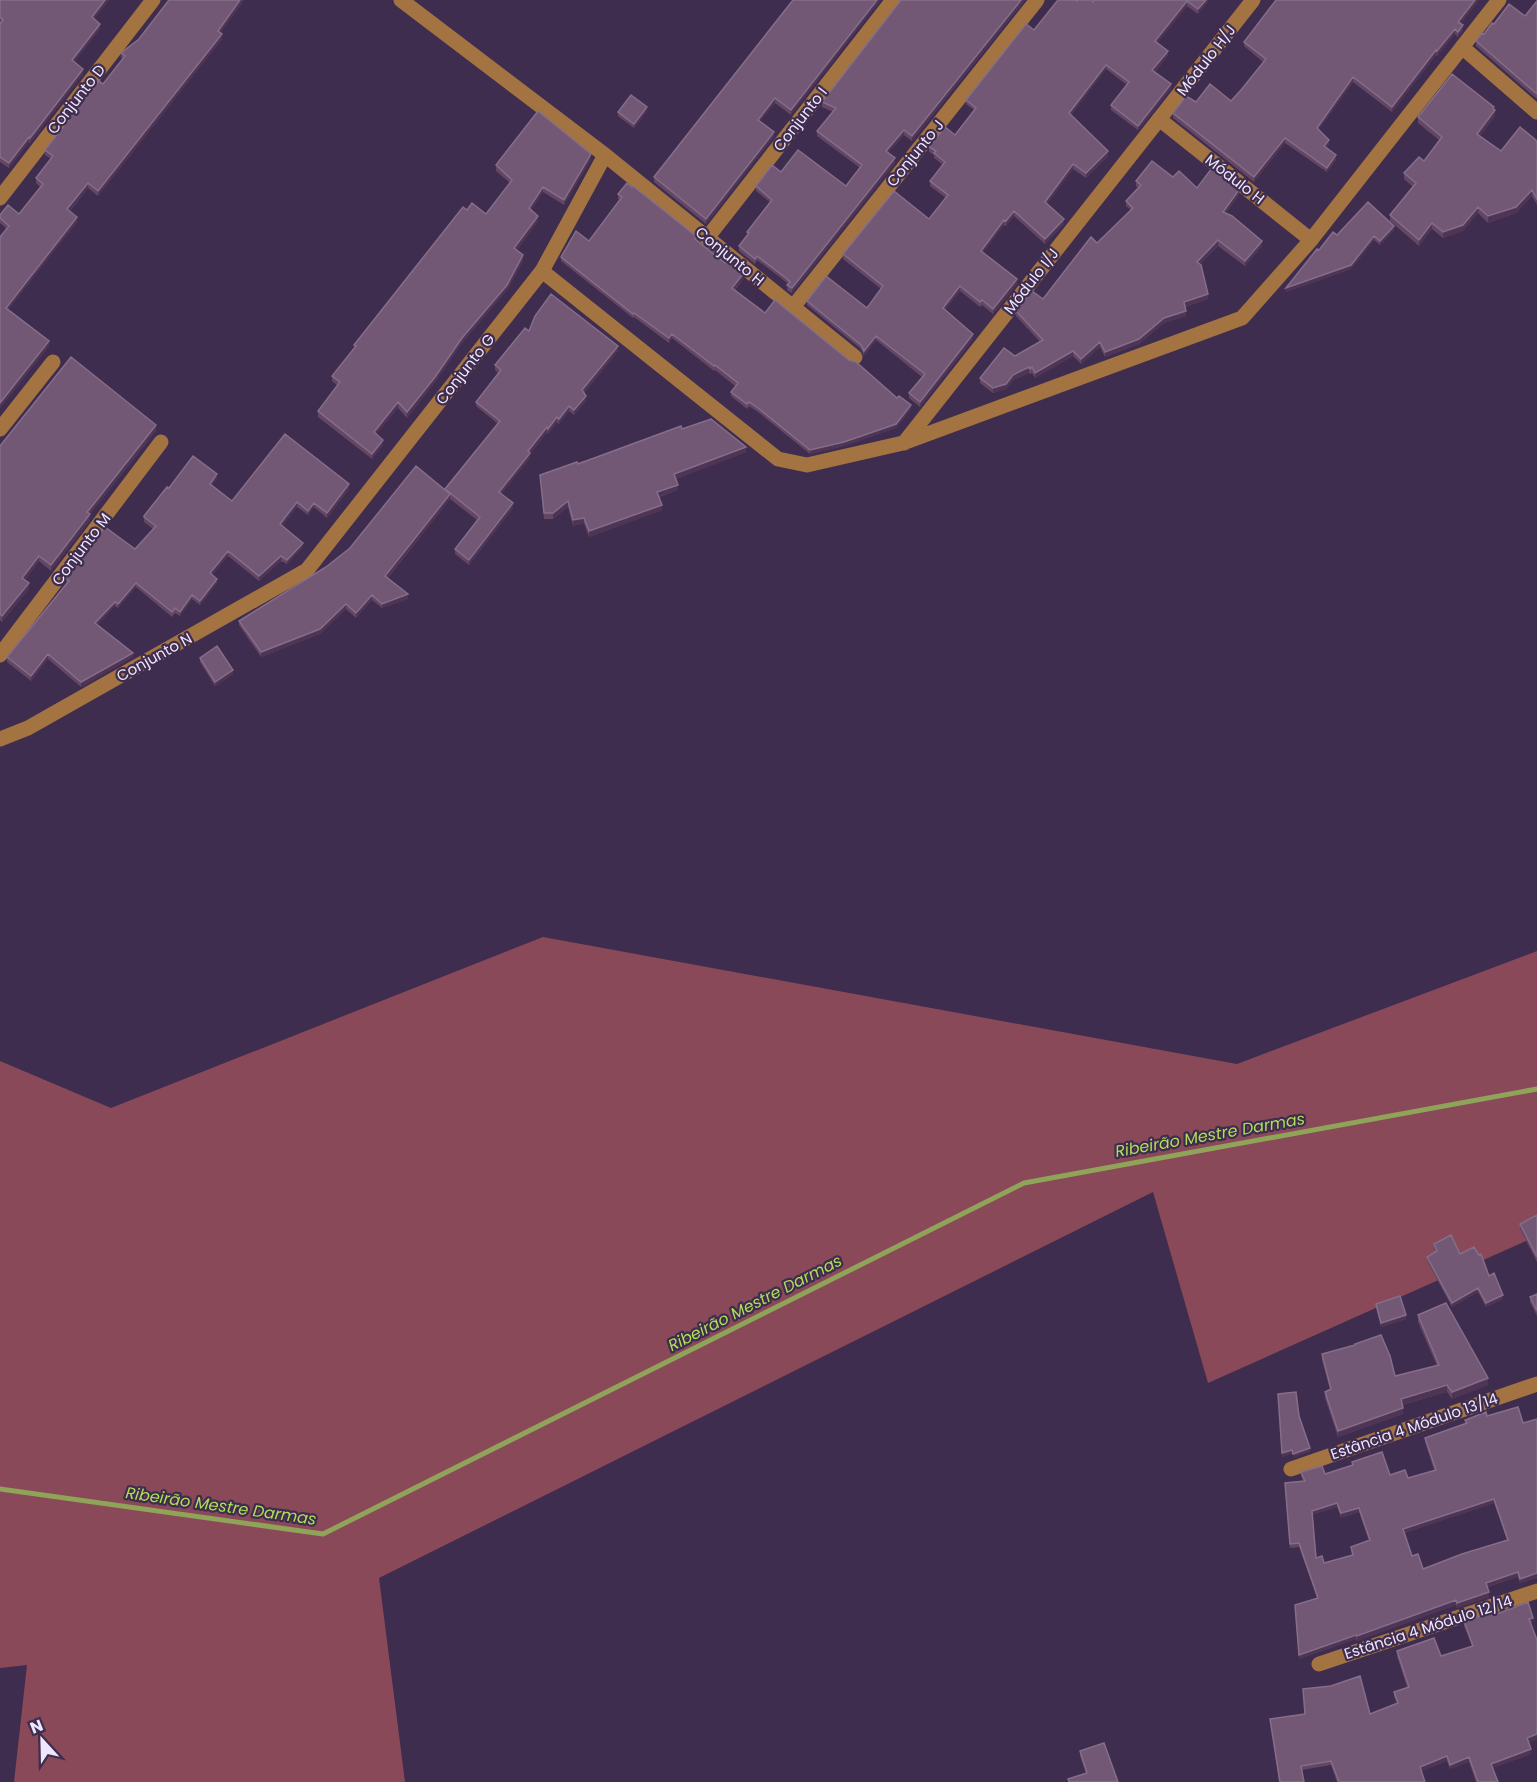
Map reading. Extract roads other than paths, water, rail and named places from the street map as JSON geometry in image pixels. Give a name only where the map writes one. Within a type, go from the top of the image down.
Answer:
[{"type":"street","name":"Conjunto D","points":[[0,198],[153,0]]},
{"type":"street","name":"Conjunto H","points":[[400,0],[605,155],[855,357]]},
{"type":"street","name":"Conjunto I","points":[[707,238],[893,0]]},
{"type":"street","name":"Conjunto J","points":[[792,307],[1037,0]]},
{"type":"street","name":"Módulo H/J","points":[[1159,119],[1253,0]]},
{"type":"street","points":[[542,271],[777,459],[807,465],[903,444],[1242,318],[1311,240],[1499,0]]},
{"type":"street","points":[[1462,47],[1537,112]]},
{"type":"street","name":"Módulo H","points":[[1159,119],[1311,240]]},
{"type":"street","name":"Módulo I/J","points":[[903,444],[1159,119]]},
{"type":"street","name":"Conjunto G","points":[[307,570],[542,271],[605,155]]},
{"type":"street","points":[[0,429],[53,362]]},
{"type":"street","name":"Conjunto M","points":[[0,655],[161,442]]},
{"type":"street","name":"Conjunto N","points":[[0,740],[28,728],[307,570]]},
{"type":"street","name":"Estância 4 Módulo 13/14","points":[[1291,1469],[1537,1384]]},
{"type":"street","name":"Estância 4 Módulo 12/14","points":[[1319,1664],[1537,1591]]},
{"type":"waterway","name":"Ribeirão Mestre Darmas","points":[[0,1489],[323,1534],[1024,1183],[1537,1089]]}]
